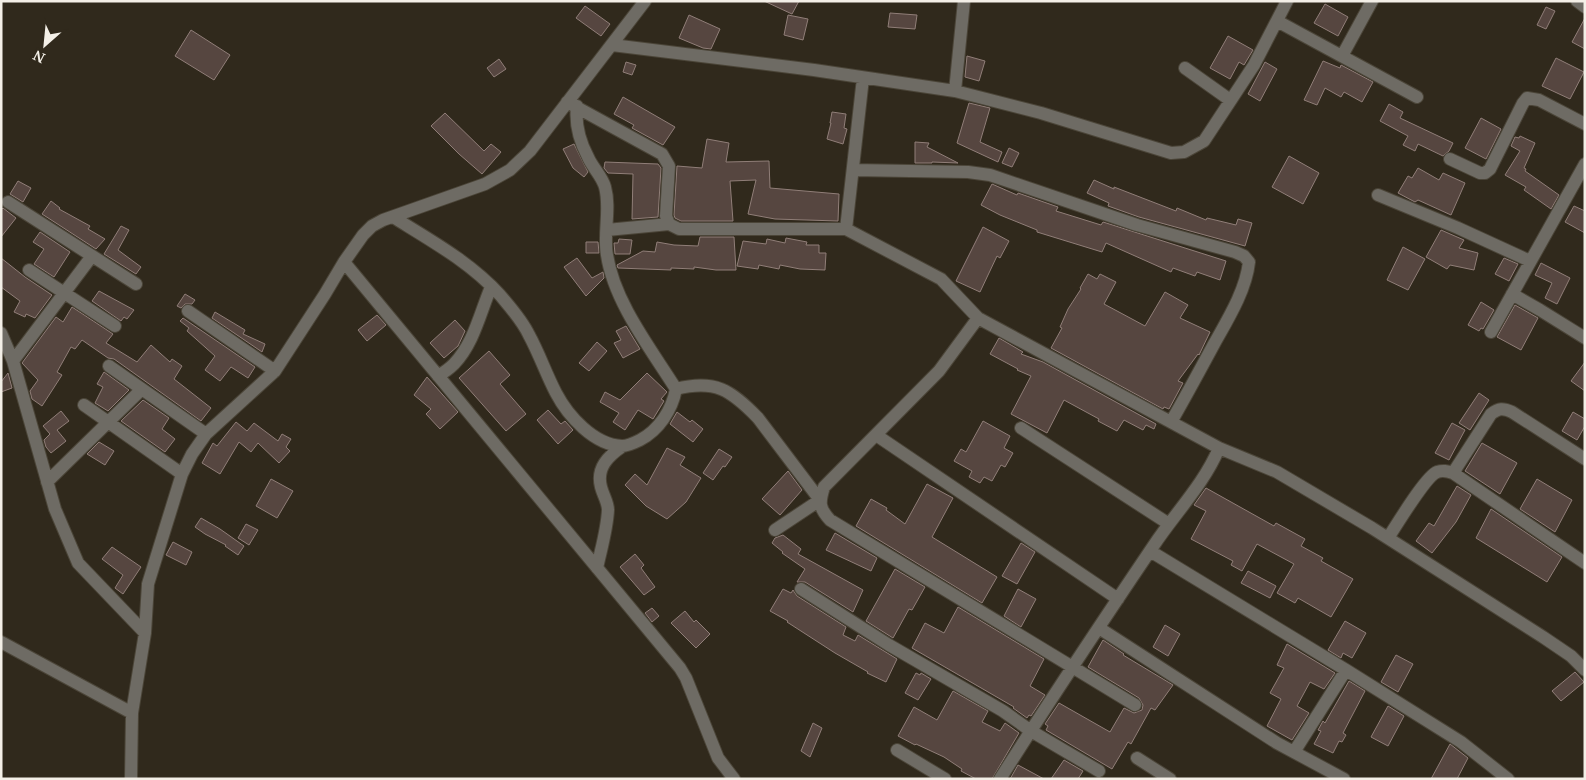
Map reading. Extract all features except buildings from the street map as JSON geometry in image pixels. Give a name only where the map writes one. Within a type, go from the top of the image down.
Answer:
[{"type":"street","points":[[130,779],[132,713],[145,633],[148,584],[182,474],[192,454],[206,434],[275,371],[326,294],[344,262],[363,235],[372,226],[485,184],[510,170],[572,104],[645,1]]},
{"type":"street","points":[[955,91],[964,1]]},
{"type":"street","points":[[612,45],[814,70],[955,91],[1041,113],[1171,153],[1184,152],[1204,141],[1254,65],[1288,1]]},
{"type":"street","points":[[1342,56],[1372,1]]},
{"type":"street","points":[[1577,1],[1585,6]]},
{"type":"street","points":[[1277,21],[1417,97]]},
{"type":"street","points":[[1185,68],[1230,100]]},
{"type":"street","points":[[846,229],[863,78]]},
{"type":"street","points":[[1450,159],[1480,173],[1485,173],[1490,169],[1527,98],[1539,100],[1585,124]]},
{"type":"street","points":[[572,104],[662,154],[669,166],[666,216],[669,224]]},
{"type":"street","points":[[572,104],[587,156],[605,185],[607,200],[606,253],[611,275],[639,331],[676,389]]},
{"type":"street","points":[[1491,332],[1585,164]]},
{"type":"street","points":[[853,170],[990,174],[1098,213],[1244,256],[1249,262],[1248,269],[1236,300],[1171,422]]},
{"type":"street","points":[[1378,195],[1458,228],[1530,261]]},
{"type":"street","points":[[8,202],[136,284]]},
{"type":"street","points":[[393,217],[442,247],[491,286],[522,322],[557,396],[574,419],[589,433],[601,440],[623,446]]},
{"type":"street","points":[[606,230],[669,224],[679,229],[846,229],[941,279],[978,318],[1219,448],[1276,472],[1388,538],[1543,636],[1583,665]]},
{"type":"street","points":[[13,361],[92,256]]},
{"type":"street","points":[[344,262],[680,668],[686,678],[718,758],[734,779]]},
{"type":"street","points":[[29,270],[115,326]]},
{"type":"street","points":[[438,376],[453,365],[465,349],[476,329],[491,286]]},
{"type":"street","points":[[1512,294],[1585,338]]},
{"type":"street","points":[[188,311],[275,371]]},
{"type":"street","points":[[775,530],[820,500],[824,487],[939,371],[978,318]]},
{"type":"street","points":[[1,333],[13,361],[55,509],[78,563],[145,633]]},
{"type":"street","points":[[109,366],[206,434]]},
{"type":"street","points":[[676,389],[694,384],[707,385],[731,394],[758,418],[820,500],[823,512],[830,520],[1135,705]]},
{"type":"street","points":[[48,482],[142,389]]},
{"type":"street","points":[[597,568],[607,526],[608,506],[600,486],[601,468],[611,454],[623,446],[641,440],[657,427],[670,407],[676,389]]},
{"type":"street","points":[[84,405],[182,474]]},
{"type":"street","points":[[1453,473],[1491,414],[1498,409],[1512,412],[1585,459]]},
{"type":"street","points":[[1020,428],[1169,524]]},
{"type":"street","points":[[876,435],[1118,599]]},
{"type":"street","points":[[1000,779],[1150,551],[1212,465],[1219,448]]},
{"type":"street","points":[[1388,538],[1426,481],[1436,472],[1445,471],[1453,473],[1585,563]]},
{"type":"street","points":[[1150,551],[1461,742],[1508,779]]},
{"type":"street","points":[[801,588],[889,645],[1099,770]]},
{"type":"street","points":[[1099,628],[1277,743],[1344,779]]},
{"type":"street","points":[[1,642],[132,713]]},
{"type":"street","points":[[1294,752],[1346,670]]},
{"type":"street","points":[[897,750],[945,779]]},
{"type":"street","points":[[1137,758],[1170,779]]}]
